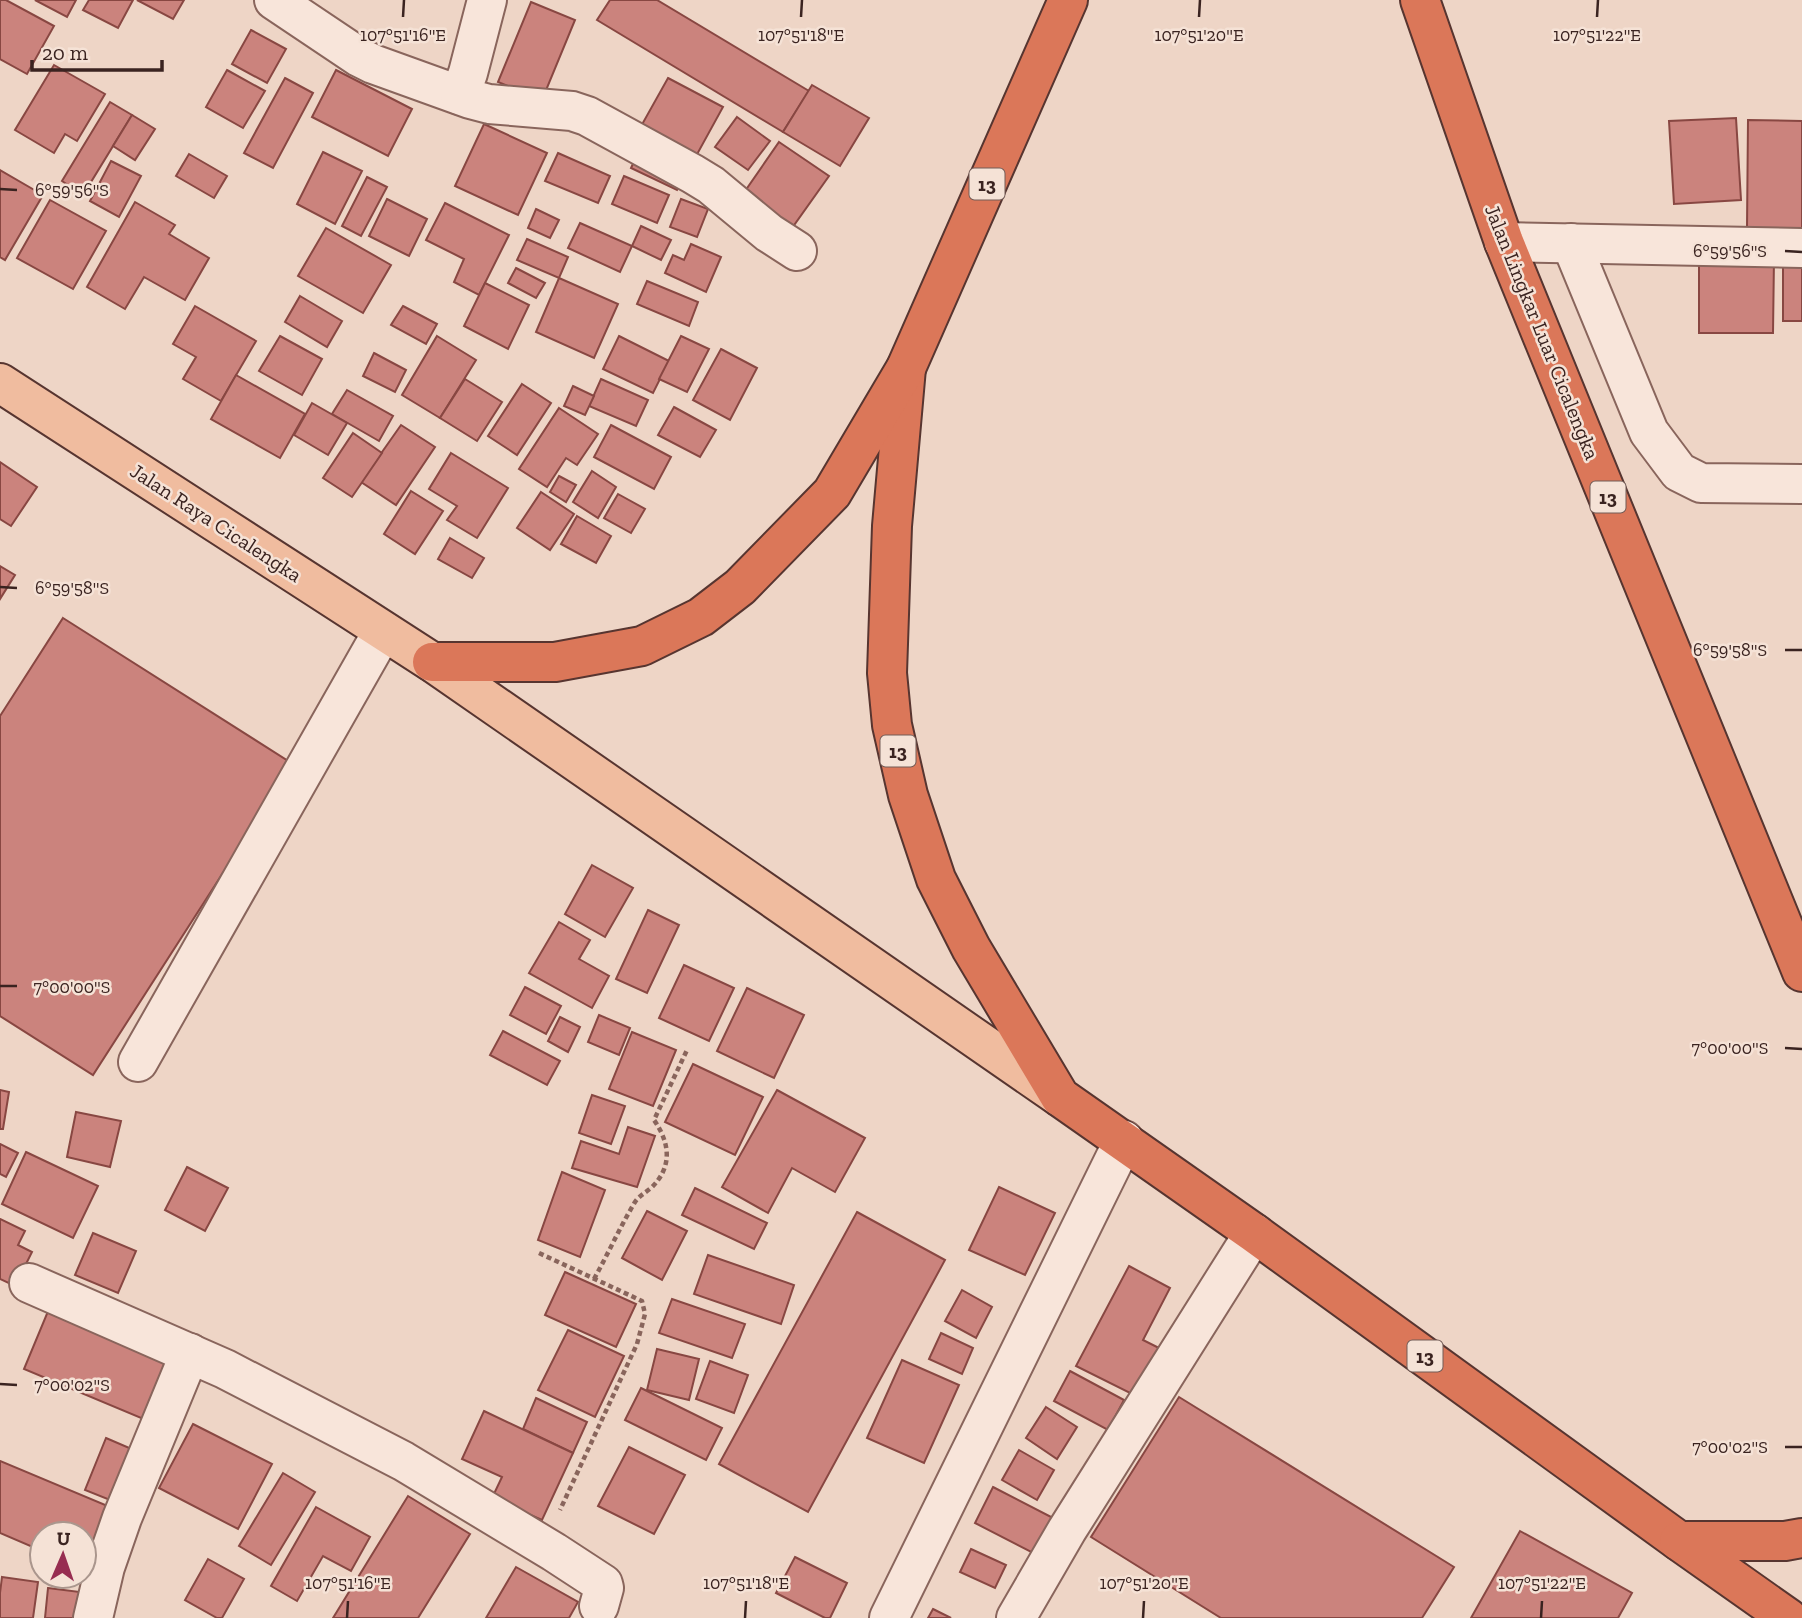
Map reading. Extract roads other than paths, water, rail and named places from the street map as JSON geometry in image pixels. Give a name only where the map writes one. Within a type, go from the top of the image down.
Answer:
[{"type":"highway","name":"13","points":[[1068,0],[906,368],[892,526],[887,673],[892,725],[908,795],[936,879],[971,948],[1060,1097],[1254,1233],[1788,1618]]},
{"type":"highway","name":"Jalan Lingkar Luar Cicalengka","points":[[1419,6],[1504,242],[1802,972]]},
{"type":"highway","points":[[432,662],[555,662],[642,646],[701,617],[740,587],[832,494],[906,368]]},
{"type":"highway","points":[[1679,1541],[1785,1542],[1802,1538]]},
{"type":"main road","name":"Jalan Raya Cicalengka","points":[[0,383],[432,662],[1060,1097]]},
{"type":"street","points":[[274,0],[359,57],[460,95],[489,104],[572,111],[587,116],[711,185],[769,233],[797,251]]},
{"type":"street","points":[[460,95],[487,0]]},
{"type":"street","points":[[1504,242],[1802,248]]},
{"type":"street","points":[[1571,243],[1649,432],[1679,472],[1700,483],[1802,484]]},
{"type":"street","points":[[138,1062],[383,631]]},
{"type":"street","points":[[890,1618],[1124,1140]]},
{"type":"street","points":[[1016,1618],[1067,1530],[1254,1233]]},
{"type":"street","points":[[29,1283],[225,1369],[403,1461],[544,1545],[603,1584],[604,1614]]},
{"type":"street","points":[[93,1618],[105,1567],[122,1518],[190,1353]]}]
